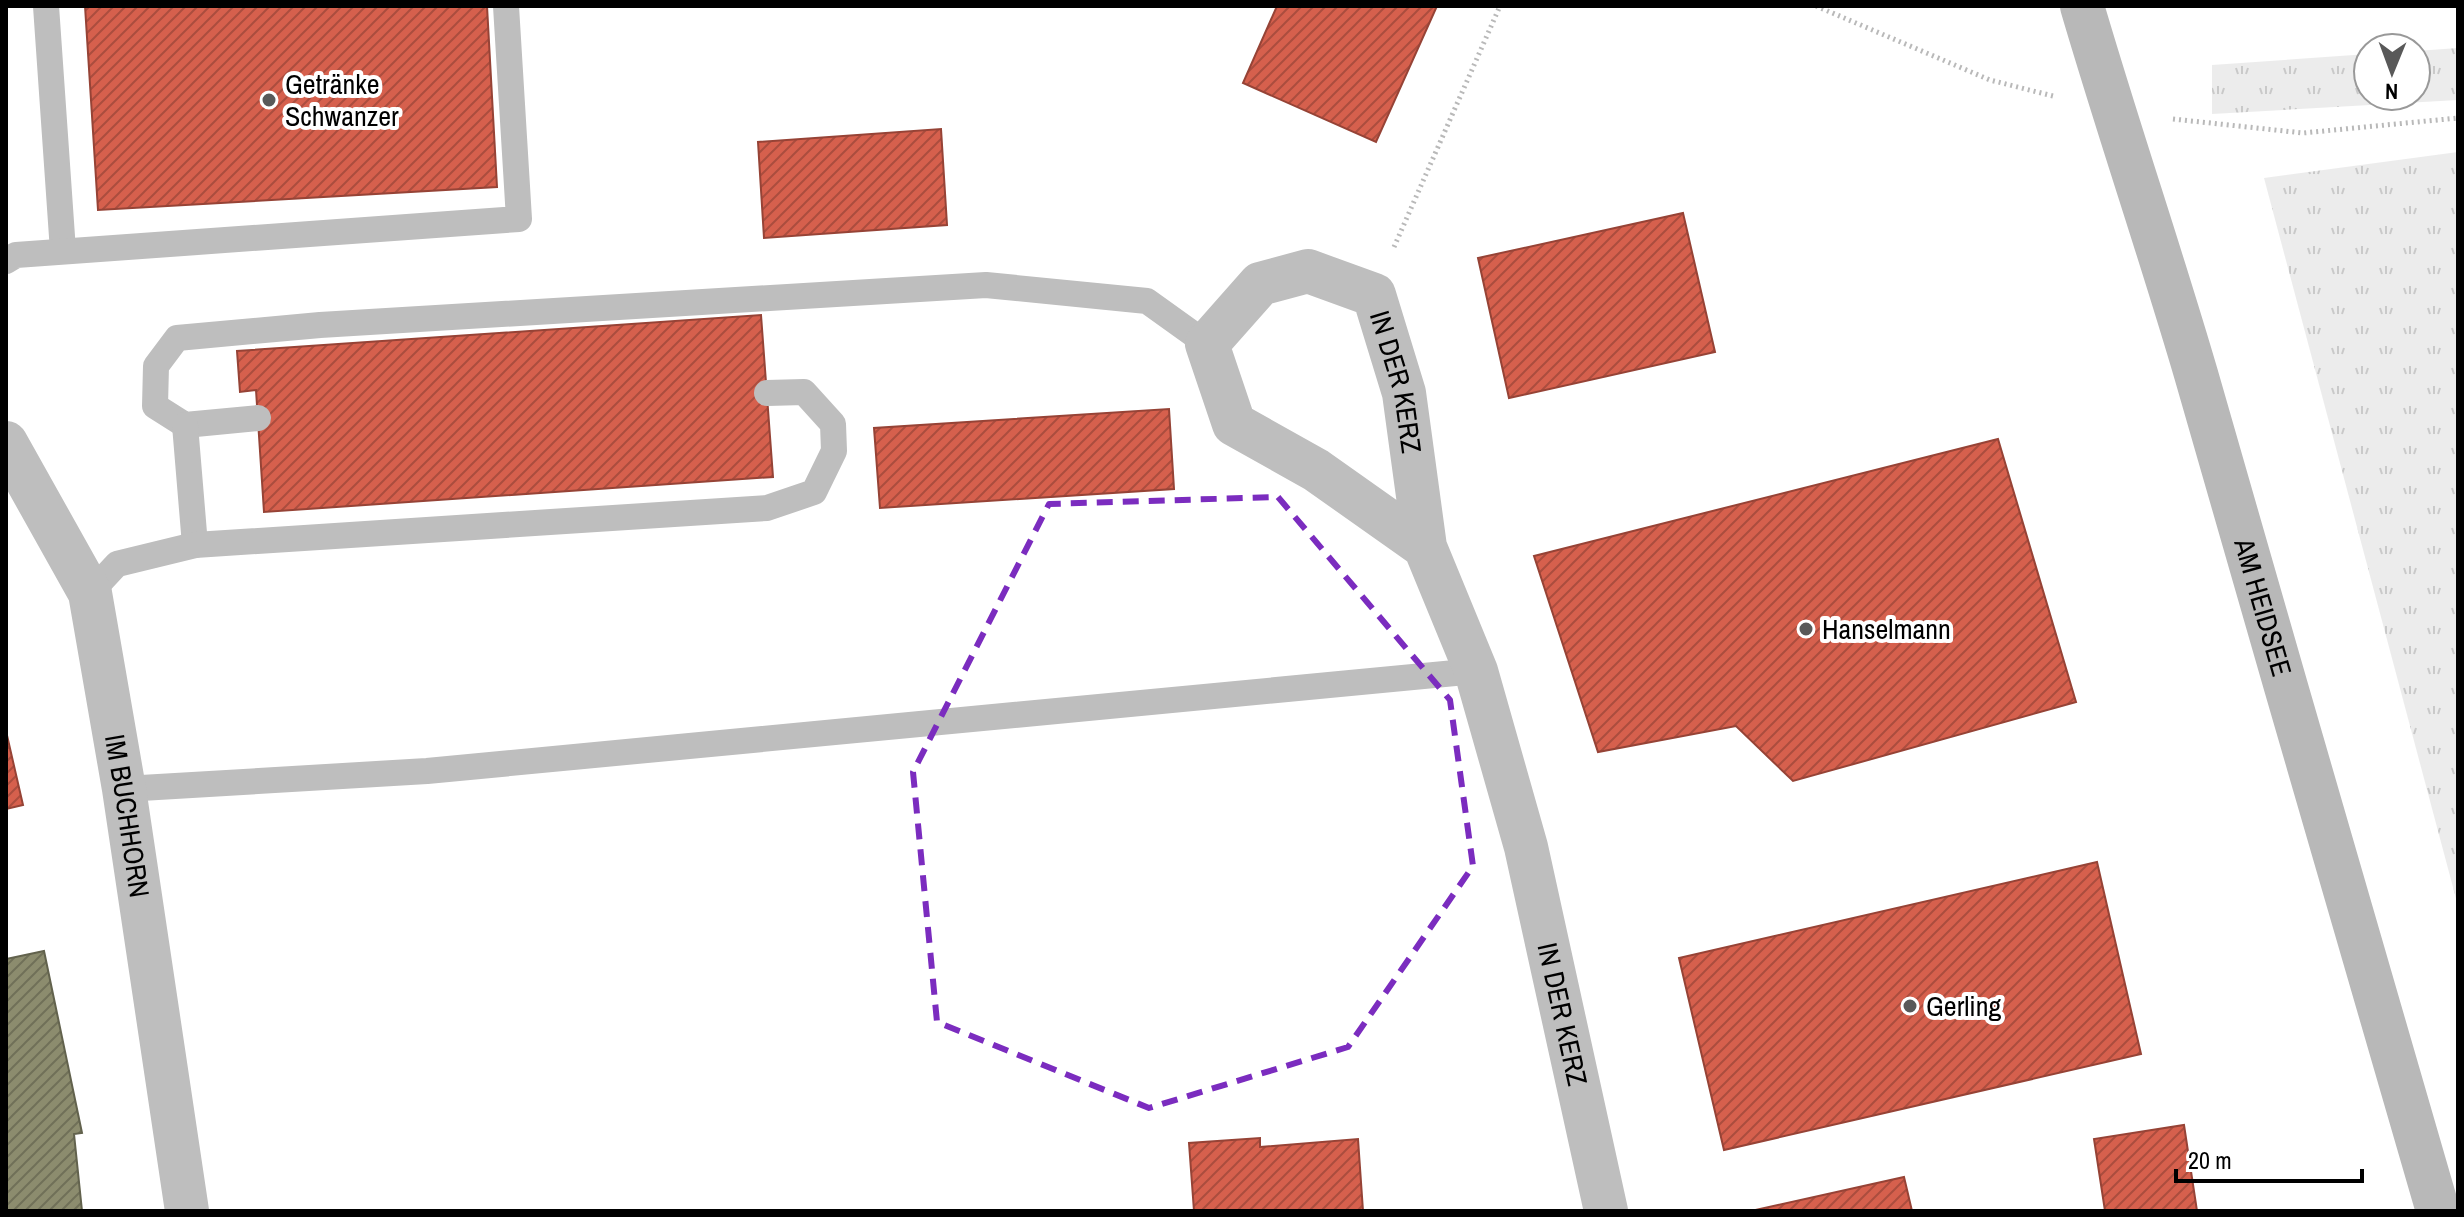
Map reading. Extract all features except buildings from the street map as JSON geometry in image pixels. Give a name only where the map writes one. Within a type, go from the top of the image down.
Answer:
[{"type":"main road","name":"AM HEIDSEE","points":[[2082,6],[2195,372],[2319,810],[2438,1211]]},
{"type":"street","name":"IN DER KERZ","points":[[1207,344],[1260,284],[1308,271],[1374,295],[1404,393],[1425,547],[1476,671],[1526,847],[1606,1211]]},
{"type":"street","points":[[1207,344],[1234,424],[1316,470],[1425,547]]},
{"type":"street","name":"IM BUCHHORN","points":[[6,443],[90,593],[124,789],[187,1211]]},
{"type":"lane","points":[[46,6],[63,251]]},
{"type":"lane","points":[[6,261],[16,255],[63,251],[519,219],[506,6]]},
{"type":"lane","points":[[258,418],[185,425],[155,406],[156,366],[177,338],[320,325],[986,285],[1147,301],[1207,344]]},
{"type":"lane","points":[[90,593],[117,564],[195,545],[767,508],[814,492],[834,451],[833,424],[804,392],[767,393]]},
{"type":"lane","points":[[185,425],[195,545]]},
{"type":"lane","points":[[124,789],[427,771],[1476,671]]},
{"type":"path","points":[[1374,295],[1500,6]]},
{"type":"path","points":[[1816,6],[1990,80],[2113,112],[2303,133],[2458,118]]},
{"type":"highlighted area","points":[[1278,497],[1450,700],[1473,866],[1348,1047],[1149,1108],[937,1022],[913,772],[1049,504]]},
{"type":"green space","points":[[2458,48],[2458,100],[2432,101],[2432,50]]},
{"type":"green space","points":[[2352,55],[2352,106],[2212,114],[2212,65]]},
{"type":"green space","points":[[2458,152],[2458,906],[2264,178]]},
{"type":"place","name":"Getränke Schwanzer","points":[[269,100]]},
{"type":"place","name":"Hanselmann","points":[[1806,629]]},
{"type":"place","name":"Gerling","points":[[1910,1006]]}]
